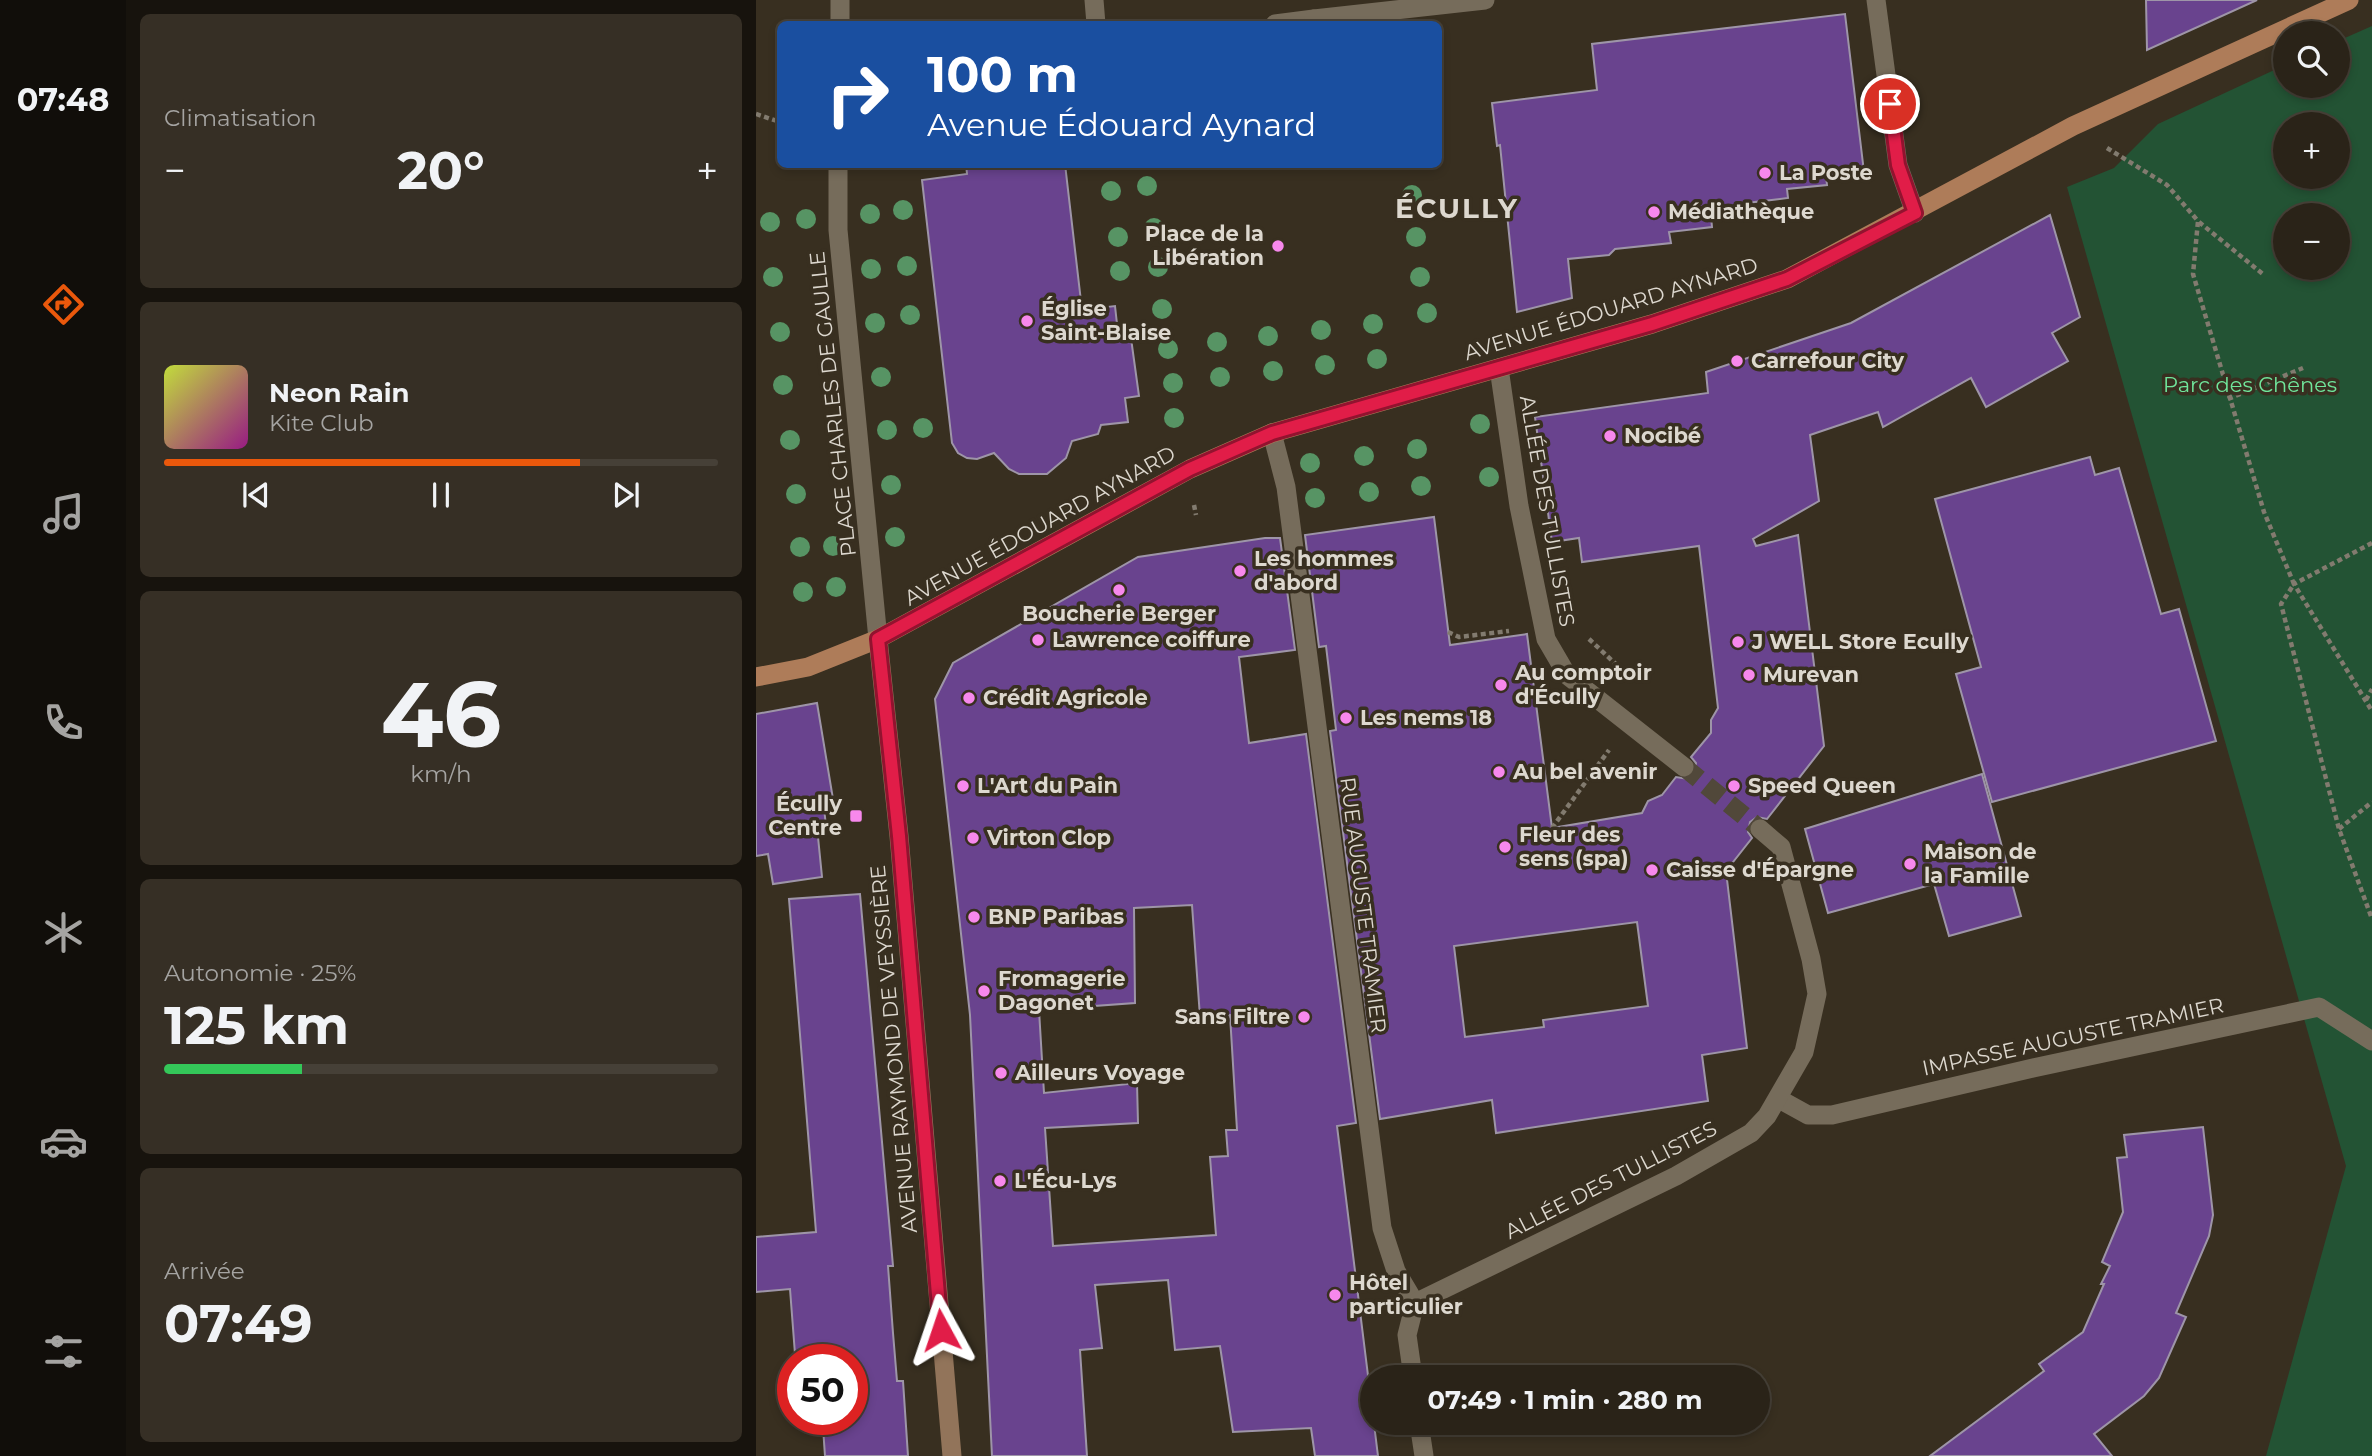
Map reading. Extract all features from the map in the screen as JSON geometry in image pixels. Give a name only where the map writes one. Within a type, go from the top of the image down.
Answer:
[{"type":"main road","name":"AVENUE ÉDOUARD AYNARD","points":[[756,677],[808,667],[878,639],[1190,469],[1272,433],[1652,324],[1787,279],[1915,213],[2073,126],[2349,0]]},
{"type":"main road","name":"AVENUE RAYMOND DE VEYSSIÈRE","points":[[878,639],[899,836],[952,1456]]},
{"type":"street","points":[[840,0],[840,21]]},
{"type":"street","points":[[1094,0],[1096,21]]},
{"type":"street","points":[[1298,21],[1485,0]]},
{"type":"street","points":[[1876,0],[1898,165],[1915,213]]},
{"type":"street","name":"PLACE CHARLES DE GAULLE","points":[[838,168],[838,230],[878,639]]},
{"type":"street","name":"ALLÉE DES TULLISTES","points":[[1499,368],[1519,506],[1546,639],[1567,675],[1684,767]]},
{"type":"street","name":"RUE AUGUSTE TRAMIER","points":[[1272,433],[1288,500],[1382,1228],[1396,1271],[1415,1303]]},
{"type":"street","name":"ALLÉE DES TULLISTES","points":[[1415,1303],[1676,1176],[1751,1133],[1767,1116],[1804,1052],[1818,994],[1781,847],[1760,829]]},
{"type":"street","name":"IMPASSE AUGUSTE TRAMIER","points":[[1779,1099],[1808,1115],[1832,1115],[2033,1068],[2319,1007],[2372,1041]]},
{"type":"street","points":[[1411,1365],[1407,1335],[1415,1303]]},
{"type":"street","points":[[1421,1435],[1424,1456]]},
{"type":"path","points":[[756,114],[777,121]]},
{"type":"path","points":[[2106,147],[2167,185],[2198,221],[2264,275]]},
{"type":"path","points":[[2198,221],[2193,274],[2228,399],[2264,512],[2294,584],[2372,711]]},
{"type":"path","points":[[2228,399],[2303,368]]},
{"type":"path","points":[[2372,543],[2294,584],[2281,604],[2339,829],[2372,919]]},
{"type":"path","points":[[1448,632],[1459,637],[1522,629]]},
{"type":"path","points":[[1580,632],[1630,678]]},
{"type":"path","points":[[2366,701],[2372,689]]},
{"type":"path","points":[[1552,828],[1612,747]]},
{"type":"path","points":[[2339,829],[2372,802]]},
{"type":"green space","name":"Parc des Chênes","points":[[2372,26],[2372,1456],[2266,1456],[2346,1166],[2067,187],[2114,168],[2158,124],[2273,71],[2273,98],[2350,98],[2350,36]]},
{"type":"building","points":[[2146,0],[2257,0],[2147,50]]},
{"type":"building","points":[[1845,14],[1864,172],[1826,176],[1827,185],[1787,189],[1788,198],[1747,203],[1747,212],[1711,216],[1712,227],[1669,232],[1671,243],[1615,249],[1609,255],[1568,259],[1572,298],[1517,312],[1500,145],[1497,146],[1492,103],[1597,90],[1592,44]]},
{"type":"building","name":"Église Saint-Blaise","points":[[966,168],[1065,168],[1082,310],[1115,306],[1118,333],[1130,331],[1139,396],[1125,398],[1128,422],[1101,425],[1098,434],[1072,441],[1066,458],[1047,474],[1019,474],[1009,469],[994,453],[977,459],[967,458],[958,453],[952,443],[922,180],[967,174]]},
{"type":"building","points":[[2050,215],[2080,317],[2052,333],[2068,361],[1986,407],[1971,378],[1883,427],[1878,412],[1810,435],[1819,501],[1753,539],[1756,546],[1798,535],[1824,746],[1767,819],[1757,817],[1750,822],[1748,832],[1752,838],[1726,871],[1747,1048],[1702,1055],[1708,1101],[1496,1133],[1492,1100],[1380,1119],[1330,731],[1336,730],[1326,646],[1319,647],[1305,535],[1434,517],[1450,645],[1527,634],[1552,828],[1642,813],[1648,801],[1662,795],[1676,777],[1688,779],[1694,774],[1696,763],[1691,757],[1711,733],[1711,720],[1718,708],[1699,546],[1582,562],[1579,538],[1552,542],[1535,417],[1708,393],[1706,372],[1851,323]],"holes":[[[1637,922],[1648,1006],[1543,1020],[1544,1027],[1465,1037],[1454,946]]]},
{"type":"building","points":[[2090,457],[2095,475],[2119,468],[2161,614],[2179,609],[2216,741],[1992,802],[1956,674],[1981,667],[1935,499]]},
{"type":"building","points":[[1280,538],[1295,650],[1239,657],[1249,743],[1306,734],[1356,1123],[1337,1126],[1367,1365],[1360,1365],[1360,1435],[1375,1435],[1378,1456],[1315,1456],[1311,1428],[1233,1432],[1220,1346],[1175,1350],[1168,1280],[1095,1285],[1102,1348],[1080,1350],[1087,1456],[992,1456],[970,1015],[935,699],[953,663],[1138,557]],"holes":[[[1192,905],[1200,1017],[1230,1015],[1237,1130],[1226,1130],[1228,1156],[1210,1157],[1216,1235],[1053,1246],[1045,1128],[1138,1123],[1137,1083],[1044,1093],[1039,1010],[1135,1003],[1134,908]]]},
{"type":"building","points":[[817,703],[834,805],[824,808],[826,826],[817,827],[822,877],[773,884],[768,854],[756,856],[756,714]]},
{"type":"building","name":"Maison de la Famille","points":[[1982,774],[2021,916],[1949,936],[1934,884],[1828,913],[1805,829]]},
{"type":"building","points":[[860,894],[893,1266],[888,1266],[897,1381],[903,1381],[908,1456],[825,1456],[824,1435],[868,1435],[868,1344],[794,1344],[790,1289],[756,1292],[756,1237],[816,1232],[789,899]]},
{"type":"building","points":[[2203,1127],[2213,1215],[2209,1236],[2176,1313],[2186,1317],[2159,1378],[2144,1396],[2094,1434],[2112,1456],[1930,1456],[2044,1371],[2039,1364],[2083,1332],[2110,1266],[2102,1262],[2123,1212],[2117,1158],[2127,1157],[2124,1135]]},
{"type":"tunnel","points":[[1684,767],[1760,829]]},
{"type":"place","name":"La Poste","points":[[1765,173]]},
{"type":"place","name":"Médiathèque","points":[[1654,212]]},
{"type":"place","name":"Place de la Libération","points":[[1278,246]]},
{"type":"place","name":"Église Saint-Blaise","points":[[1027,321]]},
{"type":"place","name":"Carrefour City","points":[[1737,361]]},
{"type":"place","name":"Nocibé","points":[[1610,436]]},
{"type":"place","name":"Les hommes d'abord","points":[[1240,571]]},
{"type":"place","name":"Boucherie Berger","points":[[1119,590]]},
{"type":"place","name":"Lawrence coiffure","points":[[1038,640]]},
{"type":"place","name":"J WELL Store Ecully","points":[[1738,642]]},
{"type":"place","name":"Murevan","points":[[1749,675]]},
{"type":"place","name":"Au comptoir d'Écully","points":[[1501,685]]},
{"type":"place","name":"Crédit Agricole","points":[[969,698]]},
{"type":"place","name":"Les nems 18","points":[[1346,718]]},
{"type":"place","name":"Au bel avenir","points":[[1499,772]]},
{"type":"place","name":"L'Art du Pain","points":[[963,786]]},
{"type":"place","name":"Speed Queen","points":[[1734,786]]},
{"type":"place","name":"Écully Centre","points":[[856,816]]},
{"type":"place","name":"Virton Clop","points":[[973,838]]},
{"type":"place","name":"Fleur des sens (spa)","points":[[1505,847]]},
{"type":"place","name":"Maison de la Famille","points":[[1910,864]]},
{"type":"place","name":"Caisse d'Épargne","points":[[1652,870]]},
{"type":"place","name":"BNP Paribas","points":[[974,917]]},
{"type":"place","name":"Fromagerie Dagonet","points":[[984,991]]},
{"type":"place","name":"Sans Filtre","points":[[1304,1017]]},
{"type":"place","name":"Ailleurs Voyage","points":[[1001,1073]]},
{"type":"place","name":"L'Écu-Lys","points":[[1000,1181]]},
{"type":"place","name":"Hôtel particulier","points":[[1335,1295]]},
{"type":"district","name":"ÉCULLY","points":[[1457,208]]},
{"type":"route","points":[[941,1330],[899,836],[878,639],[1010,570],[1190,469],[1272,433],[1361,405],[1532,360],[1787,279],[1915,213],[1898,165],[1890,104]]}]
